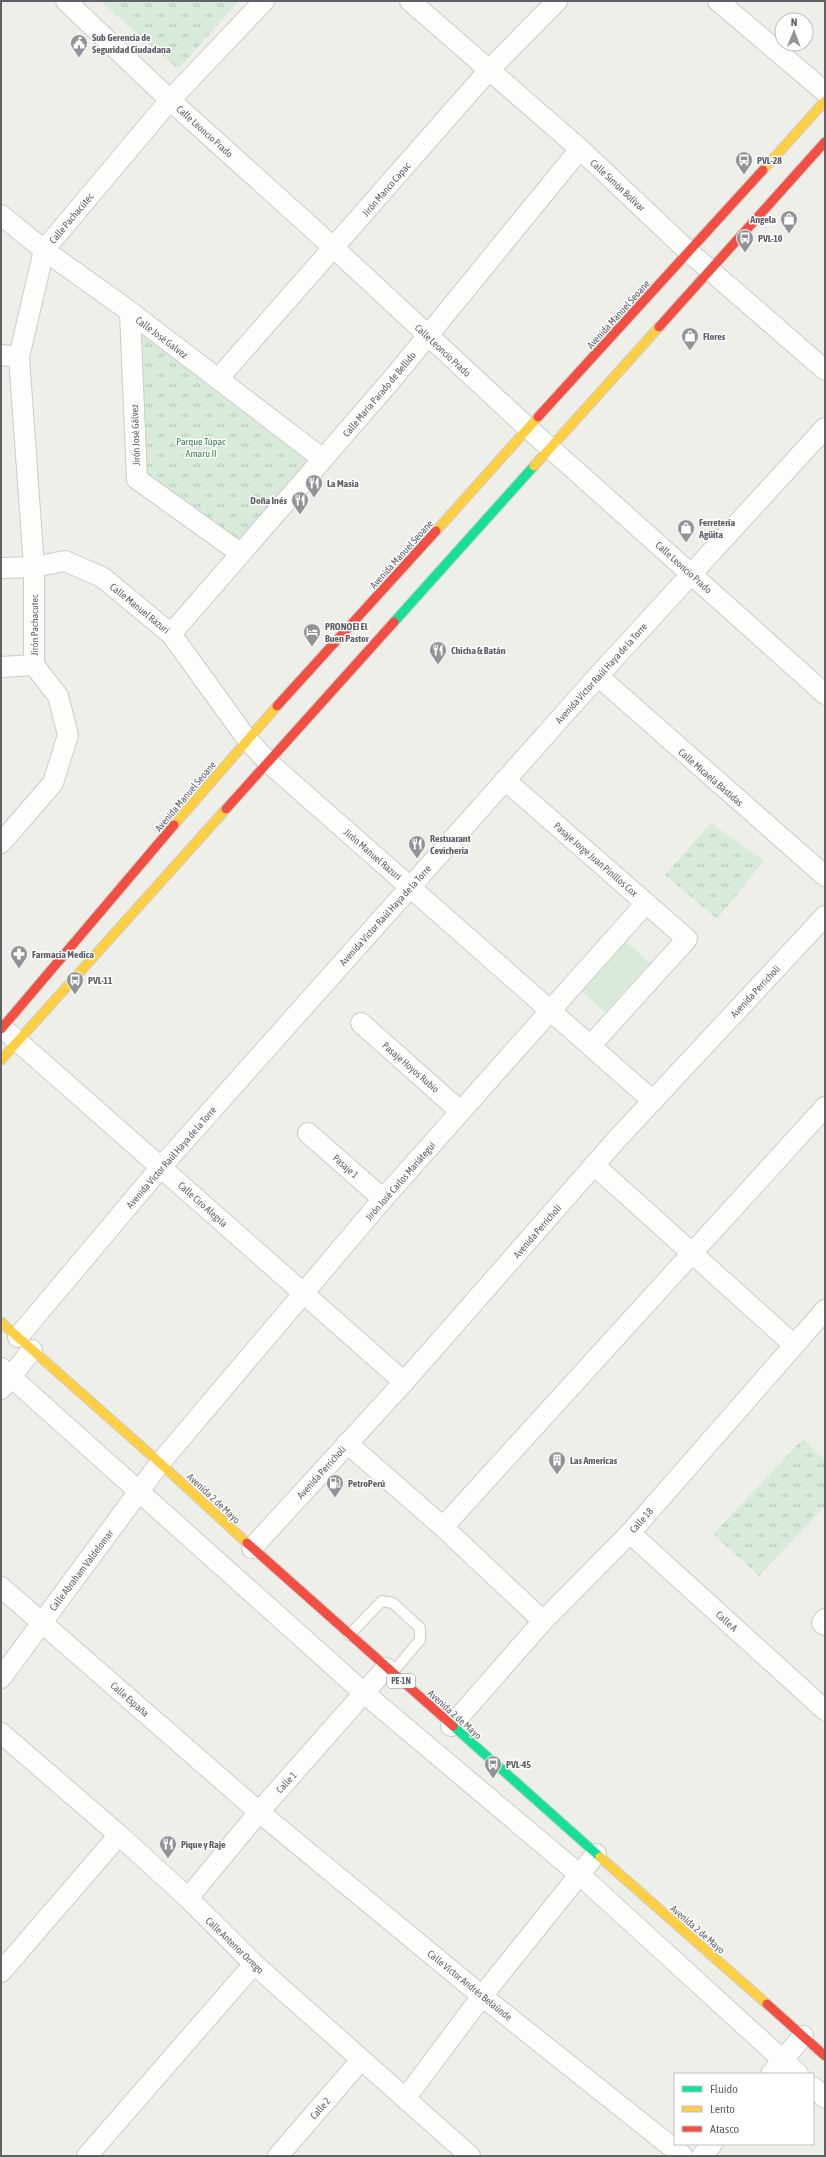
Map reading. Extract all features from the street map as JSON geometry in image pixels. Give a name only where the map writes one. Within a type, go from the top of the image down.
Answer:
[{"type":"main road","name":"Avenida Manuel Seoane","points":[[2,1028],[247,739],[825,100]]},
{"type":"main road","points":[[1,1060],[825,142]]},
{"type":"main road","name":"Avenida 2 de Mayo","points":[[1,1322],[160,1463],[252,1548],[451,1726],[825,2056]]},
{"type":"street","name":"Calle Leoncio Prado","points":[[66,1],[170,100],[334,248],[529,429],[825,694]]},
{"type":"street","name":"Calle Pachacútec","points":[[34,567],[10,356],[44,250],[170,100],[264,1]]},
{"type":"street","name":"Calle Simón Bolívar","points":[[410,1],[580,149],[689,252],[711,269],[825,370]]},
{"type":"street","name":"Jirón Manco Capac","points":[[218,379],[489,70],[557,1]]},
{"type":"street","points":[[718,1],[825,92]]},
{"type":"street","name":"Calle María Parado de Bellido","points":[[171,634],[428,336],[580,149]]},
{"type":"street","name":"Calle José Galvez","points":[[1,215],[44,250],[323,459]]},
{"type":"street","name":"Jirón José Gálvez","points":[[130,313],[137,479],[240,553]]},
{"type":"street","name":"Avenida Víctor Raúl Haya de la Torre","points":[[4,1378],[25,1344],[161,1167],[598,676],[825,428]]},
{"type":"street","name":"Calle Manuel Razuri","points":[[1,568],[34,567],[65,561],[102,577],[171,634],[247,739],[268,762]]},
{"type":"street","name":"Jirón Pachacutec","points":[[1,843],[53,783],[68,735],[58,696],[34,665],[34,567]]},
{"type":"street","points":[[1,667],[34,665]]},
{"type":"street","name":"Calle Micaela Bastidas","points":[[598,676],[825,876]]},
{"type":"street","name":"Jirón Manuel Razuri","points":[[268,762],[653,1101]]},
{"type":"street","name":"Pasaje Jorge Juan Pinillos Cox","points":[[505,780],[687,939],[591,1045]]},
{"type":"street","name":"Jirón José Carlos Mariátegui","points":[[160,1463],[383,1199],[549,1010],[646,903]]},
{"type":"street","name":"Avenida Perricholi","points":[[252,1548],[404,1382],[594,1165],[825,916]]},
{"type":"street","name":"Pasaje Hoyos Rubio","points":[[361,1023],[460,1111]]},
{"type":"street","name":"Calle Ciro Alegría","points":[[2,1028],[404,1382]]},
{"type":"street","points":[[443,1527],[825,1107]]},
{"type":"street","name":"Pasaje 1","points":[[308,1133],[383,1199]]},
{"type":"street","points":[[594,1165],[794,1345]]},
{"type":"street","name":"Calle 18","points":[[451,1726],[543,1621],[630,1533],[825,1310]]},
{"type":"street","points":[[4,1378],[138,1492],[364,1693],[580,1874],[777,2067],[795,2073]]},
{"type":"street","points":[[347,1443],[443,1527],[543,1621]]},
{"type":"street","name":"Calle Abraham Valdelomar","points":[[1,1678],[160,1463]]},
{"type":"street","name":"Calle A","points":[[630,1533],[825,1710]]},
{"type":"street","name":"Calle España","points":[[1,1587],[259,1812]]},
{"type":"street","name":"Calle 1","points":[[188,1898],[259,1812],[364,1693],[389,1670]]},
{"type":"street","name":"Calle Antenor Orrego","points":[[1,1733],[119,1835],[188,1898],[254,1964],[470,2156]]},
{"type":"street","name":"Calle Víctor Andrés Belaúnde","points":[[259,1812],[482,1996],[683,2156]]},
{"type":"street","points":[[1,1972],[119,1835]]},
{"type":"street","points":[[405,2099],[482,1996],[596,1854]]},
{"type":"street","points":[[87,2156],[254,1964]]},
{"type":"street","points":[[777,2067],[803,2036]]},
{"type":"street","name":"Calle 2","points":[[278,2156],[361,2060]]},
{"type":"street","points":[[814,2088],[825,2098]]},
{"type":"street","points":[[702,2156],[711,2145]]},
{"type":"lane","points":[[349,1635],[382,1601],[393,1603],[420,1628],[420,1640],[389,1670]]},
{"type":"green space","points":[[100,1],[239,1],[178,69]]},
{"type":"green space","name":"Parque Túpac Amaru II","points":[[130,313],[320,460],[241,548],[137,479]]},
{"type":"green space","points":[[711,823],[764,861],[717,919],[665,875]]},
{"type":"green space","points":[[624,940],[650,963],[605,1012],[579,989]]},
{"type":"green space","points":[[803,1439],[825,1460],[825,1506],[759,1576],[713,1534]]},
{"type":"traffic: fast","points":[[394,622],[534,466]]},
{"type":"traffic: fast","points":[[453,1726],[600,1857]]},
{"type":"traffic: slow","points":[[763,170],[825,101]]},
{"type":"traffic: slow","points":[[534,466],[659,327]]},
{"type":"traffic: slow","points":[[436,531],[538,417]]},
{"type":"traffic: slow","points":[[174,825],[277,706]]},
{"type":"traffic: slow","points":[[1,1060],[226,809]]},
{"type":"traffic: slow","points":[[1,1322],[160,1463],[247,1543]]},
{"type":"traffic: slow","points":[[600,1857],[767,2004]]},
{"type":"traffic: jam","points":[[659,327],[825,142]]},
{"type":"traffic: jam","points":[[538,417],[763,170]]},
{"type":"traffic: jam","points":[[277,706],[436,531]]},
{"type":"traffic: jam","points":[[226,809],[394,622]]},
{"type":"traffic: jam","points":[[1,1029],[174,825]]},
{"type":"traffic: jam","points":[[247,1543],[453,1726]]},
{"type":"traffic: jam","points":[[767,2004],[825,2056]]},
{"type":"place","name":"Sub Gerencia de Seguridad Ciudadana","points":[[79,58]]},
{"type":"place","name":"PVL-28","points":[[744,175]]},
{"type":"place","name":"Angela","points":[[789,234]]},
{"type":"place","name":"PVL-10","points":[[745,253]]},
{"type":"place","name":"Flores","points":[[690,351]]},
{"type":"place","name":"La Masia","points":[[314,498]]},
{"type":"place","name":"Doña Inés","points":[[300,515]]},
{"type":"place","name":"Ferretería Agüita","points":[[686,543]]},
{"type":"place","name":"PRONOEI El Buen Pastor","points":[[312,647]]},
{"type":"place","name":"Chicha & Batán","points":[[438,665]]},
{"type":"place","name":"Restuarant Cevicheria","points":[[417,859]]},
{"type":"place","name":"Farmacia Medica","points":[[19,969]]},
{"type":"place","name":"PVL-11","points":[[75,995]]},
{"type":"place","name":"Las Americas","points":[[557,1475]]},
{"type":"place","name":"PetroPerú","points":[[335,1498]]},
{"type":"place","name":"PVL-45","points":[[493,1779]]},
{"type":"place","name":"Pique y Raje","points":[[168,1859]]}]
